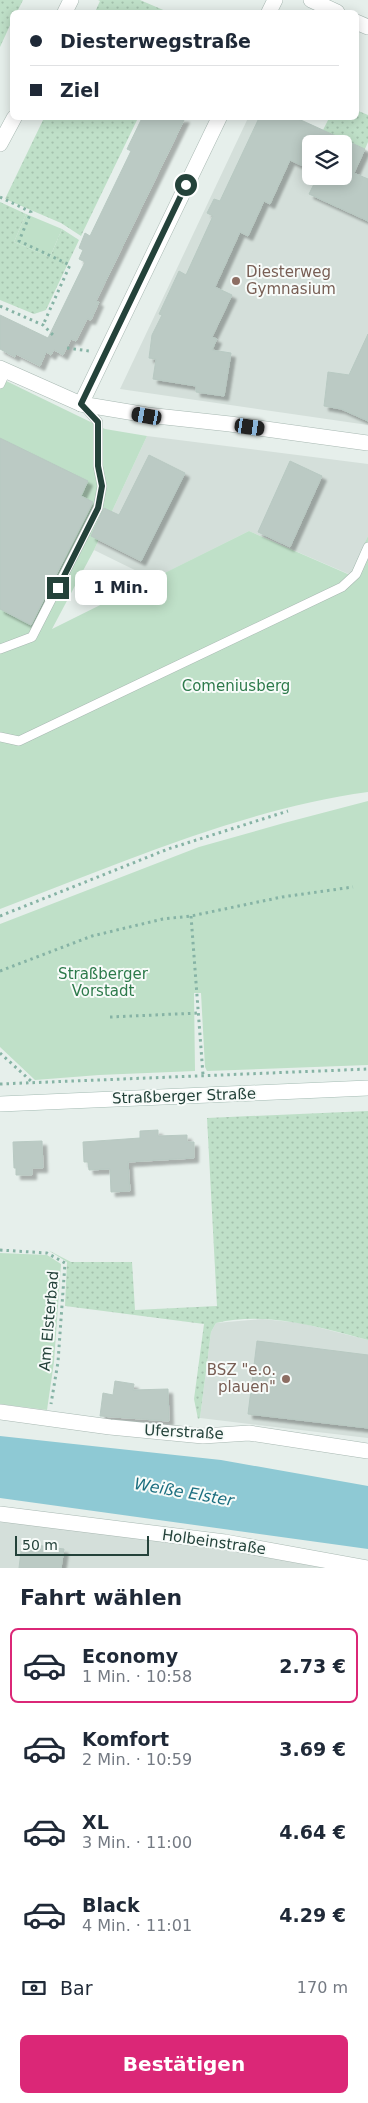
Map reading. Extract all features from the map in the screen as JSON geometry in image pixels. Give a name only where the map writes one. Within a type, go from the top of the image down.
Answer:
[{"type":"street","points":[[311,0],[333,10]]},
{"type":"street","points":[[0,144],[13,120]]},
{"type":"street","points":[[81,404],[218,120]]},
{"type":"street","points":[[2,375],[81,404],[147,416],[230,424],[368,443]]},
{"type":"street","name":"Straßberger Straße","points":[[0,1104],[368,1088]]},
{"type":"street","name":"Uferstraße","points":[[0,1412],[110,1428],[203,1436],[249,1433],[368,1451]]},
{"type":"street","name":"Holbeinstraße","points":[[0,1514],[225,1542],[367,1568]]},
{"type":"lane","points":[[0,648],[32,637],[98,508],[102,486],[98,466],[98,422],[81,404]]},
{"type":"lane","points":[[0,737],[19,741],[342,588],[356,574],[368,547]]},
{"type":"path","points":[[0,197],[31,212],[19,240],[70,265],[43,325]]},
{"type":"path","points":[[0,306],[43,325],[53,335]]},
{"type":"path","points":[[67,348],[105,353]]},
{"type":"path","points":[[0,916],[168,849],[288,811]]},
{"type":"path","points":[[0,971],[92,936],[163,919],[191,916],[282,896],[353,887]]},
{"type":"path","points":[[191,916],[203,1076]]},
{"type":"path","points":[[110,1017],[199,1013]]},
{"type":"path","points":[[0,1053],[32,1082]]},
{"type":"path","points":[[0,1084],[368,1069]]},
{"type":"path","name":"Am Elsterbad","points":[[0,1250],[47,1253],[65,1263],[58,1362],[49,1419]]},
{"type":"shaded area","name":"Diesterweg Gymnasium","points":[[247,120],[302,120],[334,135],[302,135],[302,185],[352,185],[352,143],[368,151],[368,425],[120,389]]},
{"type":"shaded area","points":[[147,436],[368,464],[368,536],[351,575],[249,531],[153,579],[94,550]]},
{"type":"shaded area","name":"BSZ \"e.o. plauen\"","points":[[262,1319],[301,1323],[368,1340],[368,1438],[200,1418],[211,1332],[216,1323]]},
{"type":"shaded area","points":[[0,1522],[67,1527],[217,1548],[324,1568],[0,1568]]},
{"type":"green space","points":[[0,0],[23,0],[18,10],[10,10],[10,25],[0,47]]},
{"type":"green space","points":[[98,0],[140,0],[163,10],[96,10],[100,1]]},
{"type":"green space","points":[[359,111],[368,115],[368,142],[365,149],[352,143],[352,135],[334,135],[323,130],[328,120],[359,120]]},
{"type":"green space","points":[[43,120],[137,120],[81,236],[61,223],[5,199]]},
{"type":"green space","points":[[0,202],[26,214],[14,242],[50,257],[62,229],[79,240],[46,310],[34,314],[0,300]]},
{"type":"green space","points":[[26,214],[62,229],[50,257],[14,242]]},
{"type":"green space","name":"Comeniusberg","points":[[0,378],[105,429],[147,436],[94,550],[52,629],[249,531],[350,575],[368,536],[368,792],[274,811],[228,825],[181,840],[0,909]]},
{"type":"green space","name":"Straßberger Vorstadt","points":[[368,801],[368,1065],[207,1071],[205,1067],[201,993],[194,993],[195,1071],[35,1080],[0,1047],[0,924],[199,847]]},
{"type":"green space","points":[[368,1111],[368,1340],[293,1322],[254,1319],[216,1323],[211,1332],[200,1418],[198,1419],[194,1399],[204,1324],[65,1306],[67,1262],[48,1250],[71,1262],[132,1262],[135,1310],[217,1306],[207,1118]]},
{"type":"green space","points":[[0,1253],[47,1255],[61,1264],[54,1362],[47,1410],[0,1404]]},
{"type":"water","name":"Weiße Elster","points":[[0,1436],[221,1460],[368,1486],[368,1549],[0,1498]]},
{"type":"building","points":[[141,120],[184,120],[96,301],[99,302],[91,320],[87,319],[76,341],[71,339],[63,355],[54,350],[51,355],[46,352],[40,366],[16,354],[15,357],[0,349],[0,315],[48,338],[85,262],[79,259],[83,250],[79,248],[85,233],[90,236],[131,151],[127,149]]},
{"type":"building","points":[[258,120],[300,120],[334,135],[302,135],[302,166],[290,160],[270,204],[264,201],[248,236],[240,232],[215,287],[232,295],[212,337],[217,339],[212,350],[231,353],[224,396],[196,392],[196,386],[153,379],[156,359],[149,358],[152,335],[162,315],[159,314],[179,271],[186,275],[213,216],[207,213],[214,199],[220,201]]},
{"type":"building","points":[[352,143],[365,149],[354,173],[368,179],[368,221],[309,194],[314,185],[352,185]]},
{"type":"building","points":[[368,334],[368,421],[341,409],[324,406],[328,372],[349,375]]},
{"type":"building","points":[[0,438],[88,481],[81,496],[93,502],[31,625],[0,609]]},
{"type":"building","points":[[149,455],[185,473],[141,561],[91,536],[104,508],[119,515]]},
{"type":"building","points":[[290,461],[322,476],[290,547],[258,532]]},
{"type":"building","points":[[158,1130],[158,1136],[187,1135],[187,1142],[194,1142],[194,1158],[128,1162],[130,1191],[111,1192],[110,1169],[89,1170],[88,1162],[84,1162],[83,1142],[140,1138],[140,1131]]},
{"type":"building","points":[[42,1141],[43,1168],[32,1168],[32,1175],[16,1175],[13,1142]]},
{"type":"building","points":[[257,1341],[368,1355],[368,1428],[248,1414]]},
{"type":"building","points":[[115,1381],[134,1384],[133,1390],[168,1389],[169,1421],[100,1416],[103,1393],[113,1395]]},
{"type":"building","points":[[22,1543],[64,1549],[61,1568],[19,1568]]},
{"type":"place","name":"Diesterweg Gymnasium","points":[[236,281]]},
{"type":"place","name":"BSZ \"e.o. plauen\"","points":[[286,1379]]},
{"type":"route","points":[[58,588],[98,508],[102,486],[98,466],[98,422],[81,404],[186,185]]}]
